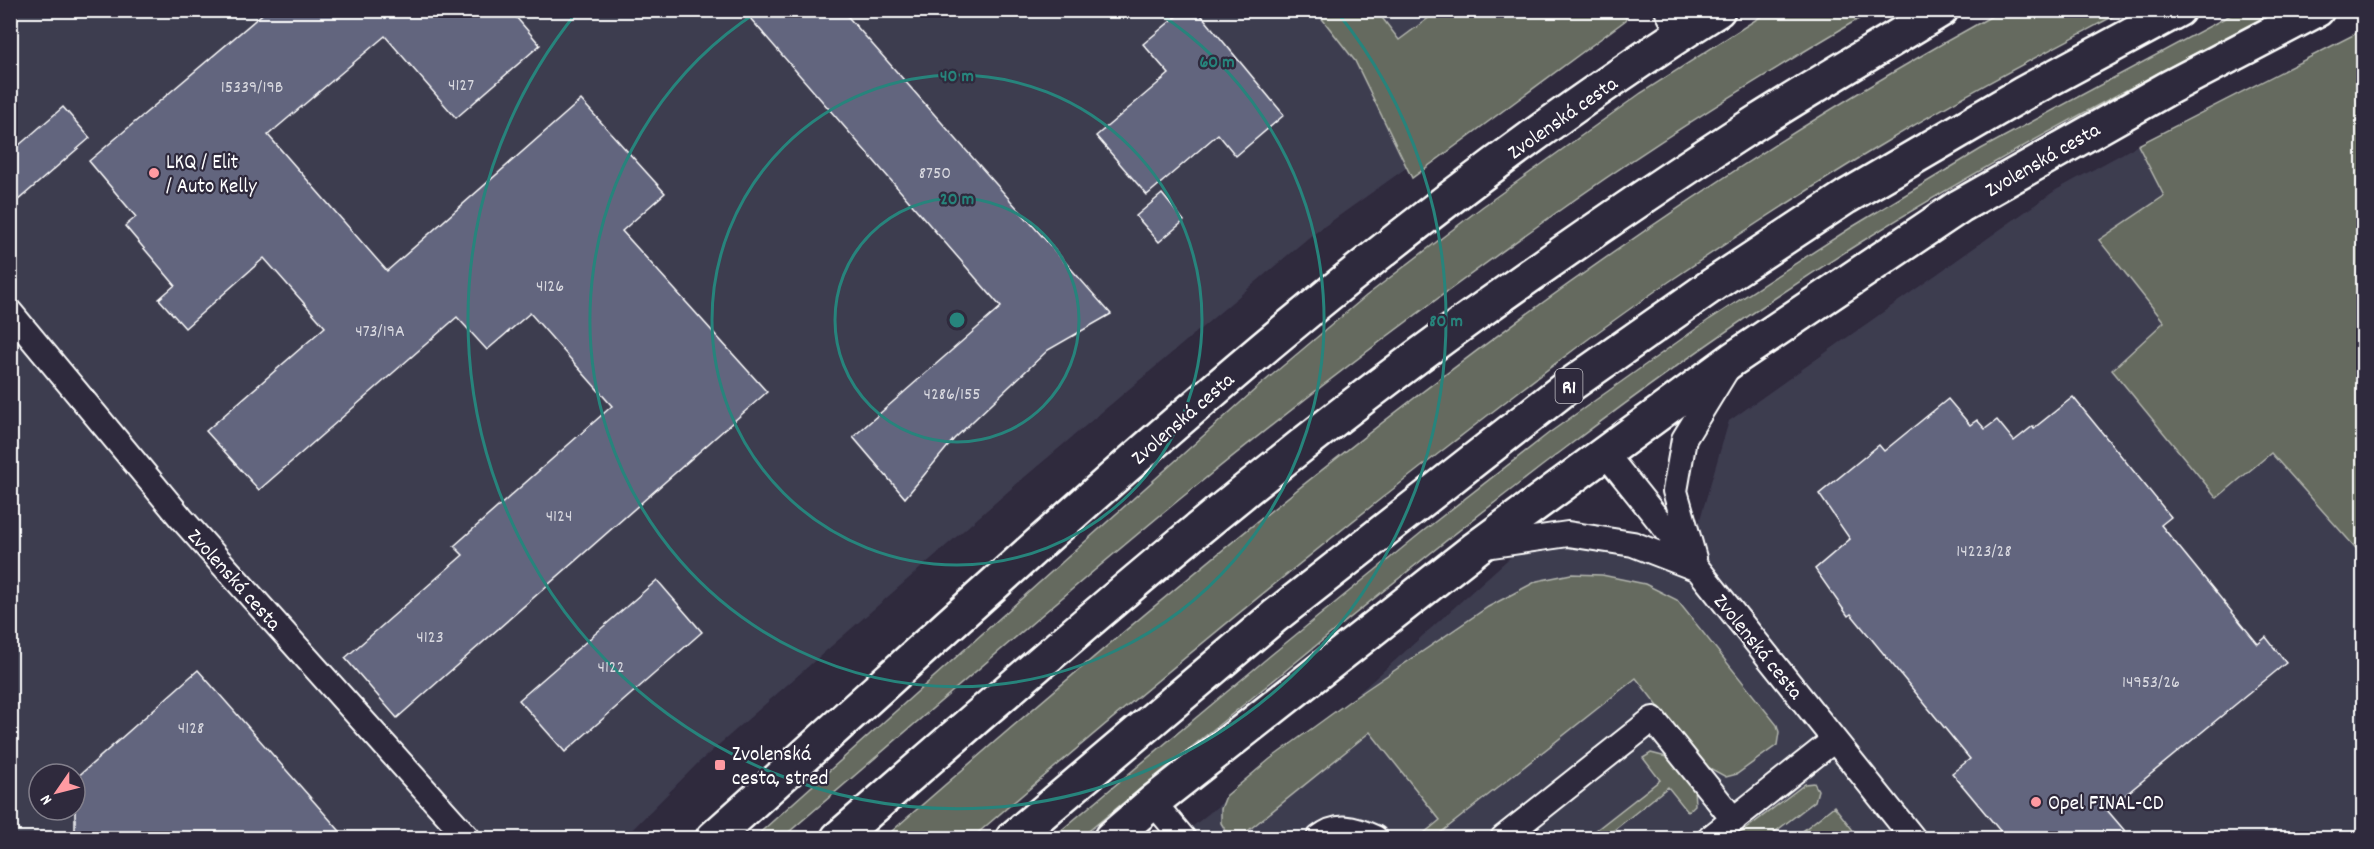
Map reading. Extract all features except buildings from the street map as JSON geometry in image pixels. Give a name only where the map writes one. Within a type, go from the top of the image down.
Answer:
[{"type":"main road","name":"Zvolenská cesta","points":[[713,838],[1274,338],[1432,211],[1547,126],[1674,23],[1718,10]]},
{"type":"main road","points":[[838,838],[1022,678],[1180,546],[1322,431],[1469,319],[1756,123],[1941,10]]},
{"type":"main road","name":"R1","points":[[1013,838],[1275,615],[1563,390],[1714,284],[1846,197],[2024,93],[2178,10]]},
{"type":"main road","name":"Zvolenská cesta","points":[[1111,838],[1153,802],[1476,548],[1733,359],[1960,206],[2170,87],[2317,10]]},
{"type":"lane","name":"Zvolenská cesta","points":[[10,312],[181,518],[468,838]]},
{"type":"lane","points":[[1697,569],[1675,491],[1683,439],[1733,359]]},
{"type":"lane","name":"Zvolenská cesta","points":[[1605,453],[1913,838]]},
{"type":"lane","points":[[1476,548],[1568,534],[1633,544],[1697,569]]},
{"type":"lane","points":[[1503,838],[1653,718],[1734,820]]},
{"type":"lane","points":[[1710,838],[1834,740]]},
{"type":"lane","points":[[1153,802],[1183,838]]},
{"type":"lane","points":[[1319,838],[1330,830],[1356,830],[1375,838]]},
{"type":"shaded area","points":[[10,11],[1626,11],[1308,238],[1020,481],[698,763],[624,838],[11,838]]},
{"type":"shaded area","points":[[2138,145],[2165,196],[2099,241],[2271,453],[2363,556],[2363,838],[1178,838],[1351,700],[1525,544],[1672,552],[1698,526],[1729,421],[2056,190]]},
{"type":"green space","points":[[1771,10],[1872,11],[1670,135],[1458,283],[1318,389],[1180,499],[782,838],[754,838],[1259,386],[1366,296],[1482,207],[1641,93]]},
{"type":"green space","points":[[2003,10],[2123,11],[1974,91],[1858,159],[1750,228],[1614,320],[1559,360],[1269,588],[972,838],[884,838],[1149,611],[1284,501],[1421,393],[1561,289],[1705,190],[1852,97]]},
{"type":"green space","points":[[1316,11],[1377,11],[1399,40],[1438,11],[1497,11],[1502,18],[1513,11],[1625,11],[1626,20],[1412,178],[1355,61]]},
{"type":"green space","points":[[2238,11],[2277,11],[2014,151],[1861,242],[1786,291],[1638,394],[1495,502],[1080,838],[1052,838],[1422,532],[1549,433],[1710,319],[1852,227],[1981,149]]},
{"type":"green space","points":[[2363,30],[2363,556],[2271,453],[2217,498],[2112,370],[2164,322],[2099,240],[2164,196],[2138,145]]},
{"type":"green space","points":[[1571,574],[1602,575],[1645,584],[1677,600],[1777,725],[1779,732],[1777,745],[1737,774],[1726,777],[1704,765],[1636,678],[1434,838],[1418,838],[1440,820],[1370,732],[1239,838],[1230,838],[1221,823],[1221,809],[1226,796],[1270,759],[1351,700],[1488,607],[1537,581]]},
{"type":"green space","points":[[1651,753],[1670,758],[1694,787],[1695,805],[1688,812],[1668,787],[1604,838],[1586,838],[1660,780],[1643,758]]},
{"type":"green space","points":[[1814,783],[1818,790],[1815,801],[1767,838],[1734,838],[1805,784]]},
{"type":"green space","points":[[1834,806],[1859,838],[1794,838]]},
{"type":"place","name":"LKQ / Elit / Auto Kelly","points":[[154,173]]},
{"type":"place","name":"Zvolenská cesta, stred","points":[[720,765]]},
{"type":"place","name":"Opel FINAL-CD","points":[[2036,802]]}]
